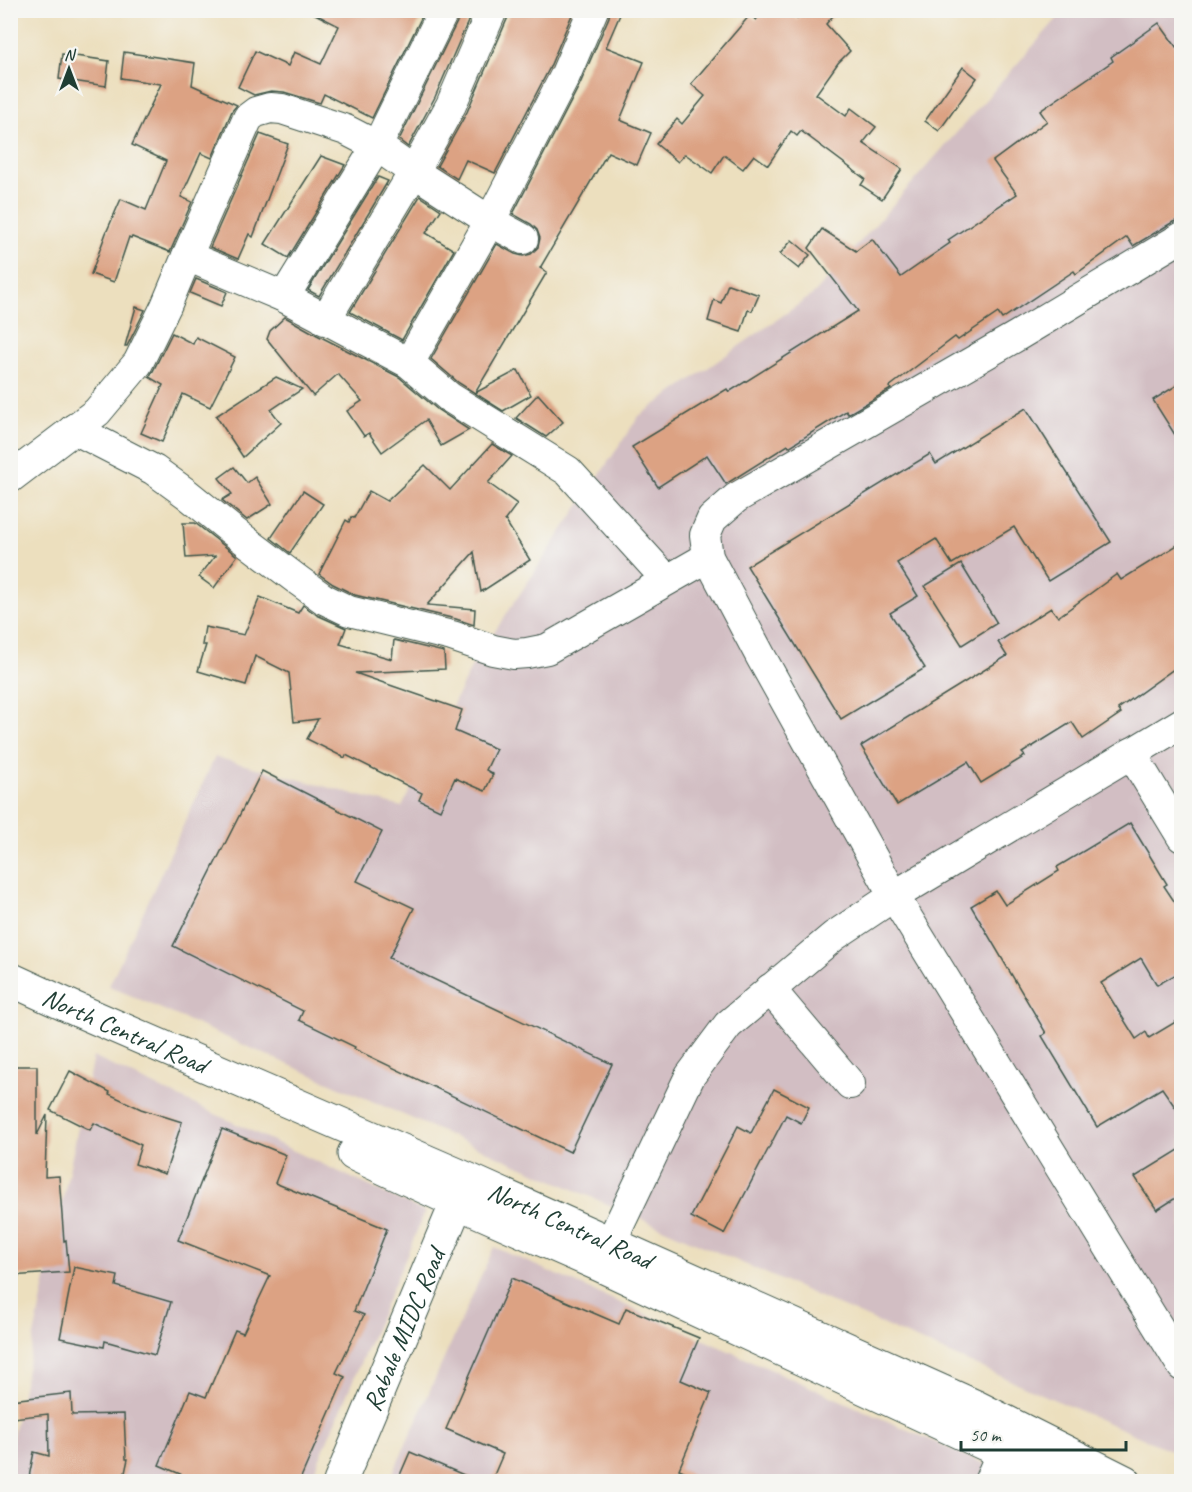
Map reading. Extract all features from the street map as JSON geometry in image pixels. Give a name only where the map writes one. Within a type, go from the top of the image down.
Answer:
[{"type":"main road","name":"North Central Road","points":[[10,979],[472,1195]]},
{"type":"main road","name":"North Central Road","points":[[10,997],[605,1253],[974,1406],[1125,1482]]},
{"type":"main road","name":"Rabale MIDC Road","points":[[340,1482],[472,1195]]},
{"type":"main road","name":"Rabale MIDC Road","points":[[365,1482],[472,1195]]},
{"type":"main road","name":"North Central Road","points":[[605,1253],[1066,1482]]},
{"type":"street","points":[[284,297],[377,146],[444,10]]},
{"type":"street","points":[[325,320],[414,172],[451,105],[492,10]]},
{"type":"street","points":[[409,363],[490,220],[565,76],[593,10]]},
{"type":"street","points":[[10,477],[97,412],[138,363],[166,306],[248,118],[256,112],[270,108],[282,109],[346,130],[377,146],[414,172],[523,239]]},
{"type":"street","points":[[1182,237],[1017,336],[736,498],[712,519],[705,535],[708,557],[894,896],[1182,1365]]},
{"type":"street","points":[[187,256],[284,297],[409,363],[449,397],[568,471],[667,580]]},
{"type":"street","points":[[74,429],[154,470],[324,599],[349,611],[452,636],[493,650],[521,654],[547,649],[708,557]]},
{"type":"street","points":[[605,1253],[690,1076],[728,1025],[834,936],[894,896],[1182,723]]},
{"type":"street","points":[[1131,753],[1182,837]]},
{"type":"street","points":[[770,989],[850,1084]]},
{"type":"street","points":[[989,1482],[1002,1451]]},
{"type":"shaded area","points":[[1064,11],[1181,11],[1181,1455],[109,986],[215,757],[402,807],[473,664],[639,416],[815,293]]},
{"type":"shaded area","points":[[93,1057],[425,1212],[310,1481],[11,1482],[11,1445]]},
{"type":"shaded area","points":[[494,1247],[1023,1481],[389,1482]]},
{"type":"building","points":[[307,10],[425,10],[372,118],[324,94],[320,103],[284,92],[271,91],[254,95],[238,87],[255,51],[288,66],[294,52],[321,64],[339,26]]},
{"type":"building","points":[[461,10],[473,10],[435,97],[408,147],[399,140]]},
{"type":"building","points":[[509,10],[574,10],[549,69],[495,173],[466,160],[457,179],[437,166],[467,112]]},
{"type":"building","points":[[610,10],[622,10],[606,47],[644,62],[620,120],[651,133],[637,165],[608,152],[540,268],[547,272],[475,393],[518,370],[531,395],[503,411],[459,383],[431,359],[497,244],[523,256],[531,254],[538,247],[540,238],[537,230],[513,214],[580,84]]},
{"type":"building","points":[[764,10],[788,10],[797,19],[805,10],[838,10],[826,24],[850,51],[838,63],[816,94],[846,116],[851,108],[876,127],[863,143],[902,169],[882,199],[861,185],[865,179],[801,131],[797,136],[791,131],[768,165],[754,155],[743,169],[724,155],[712,173],[685,154],[678,162],[656,144],[677,119],[682,124],[705,96],[691,84],[750,15],[756,20]]},
{"type":"building","points":[[1159,23],[1182,55],[1182,219],[1133,246],[1127,237],[1076,274],[1074,271],[1002,319],[998,313],[958,340],[955,337],[889,387],[891,389],[848,414],[846,411],[726,484],[707,455],[658,487],[632,447],[727,389],[729,392],[858,311],[809,248],[822,229],[856,251],[872,239],[901,277],[950,243],[948,240],[1017,194],[993,161],[1047,121],[1040,111],[1113,61],[1111,57]]},
{"type":"building","points":[[124,52],[195,63],[192,85],[237,105],[232,111],[212,158],[201,153],[181,197],[192,202],[170,252],[129,237],[114,282],[91,274],[106,233],[121,199],[146,210],[166,161],[132,145],[161,84],[121,78]]},
{"type":"building","points":[[62,54],[109,61],[106,86],[59,79]]},
{"type":"building","points":[[963,67],[977,78],[939,131],[925,121]]},
{"type":"building","points":[[260,134],[288,144],[253,237],[249,234],[238,259],[210,247]]},
{"type":"building","points":[[321,156],[345,165],[288,258],[265,244]]},
{"type":"building","points":[[378,177],[388,181],[319,296],[308,290]]},
{"type":"building","points":[[420,196],[441,210],[426,233],[454,250],[402,340],[350,312]]},
{"type":"building","points":[[792,240],[810,255],[799,269],[780,254]]},
{"type":"building","points":[[196,279],[227,292],[221,306],[190,293]]},
{"type":"building","points":[[728,284],[759,295],[752,311],[748,310],[741,332],[708,321],[714,300],[721,303]]},
{"type":"building","points":[[136,307],[145,310],[125,346]]},
{"type":"building","points":[[285,317],[399,377],[438,410],[469,430],[441,446],[426,420],[382,452],[369,433],[364,436],[347,411],[362,401],[338,374],[313,396],[267,339],[270,331]]},
{"type":"building","points":[[172,333],[193,344],[196,337],[235,357],[210,407],[183,394],[162,442],[141,433],[163,385],[149,377]]},
{"type":"building","points":[[276,377],[302,389],[271,410],[281,423],[243,457],[216,416]]},
{"type":"building","points":[[1182,382],[1182,446],[1153,400]]},
{"type":"building","points":[[538,394],[563,422],[546,437],[516,418]]},
{"type":"building","points":[[1026,408],[1111,542],[1048,581],[1014,527],[952,564],[936,539],[897,563],[918,596],[890,613],[925,668],[841,719],[747,566],[930,454],[936,464]]},
{"type":"building","points":[[492,444],[512,456],[488,483],[517,504],[505,520],[530,560],[481,592],[474,552],[427,605],[475,609],[474,625],[355,595],[319,574],[346,520],[349,522],[351,517],[354,518],[369,491],[387,501],[425,465],[450,490]]},
{"type":"building","points":[[234,467],[247,483],[255,477],[272,504],[247,520],[222,500],[232,494],[219,478]]},
{"type":"building","points":[[303,491],[323,504],[290,553],[271,538]]},
{"type":"building","points":[[183,523],[195,523],[237,556],[214,588],[199,577],[215,556],[186,558]]},
{"type":"building","points":[[1182,542],[1182,663],[1118,709],[1121,713],[1083,739],[1072,722],[1022,753],[1025,756],[981,783],[968,762],[897,805],[861,746],[1007,656],[998,642],[1051,608],[1058,617],[1117,574],[1121,580]]},
{"type":"building","points":[[961,564],[997,623],[962,645],[925,586]]},
{"type":"building","points":[[260,597],[298,613],[303,605],[317,615],[346,628],[340,644],[392,659],[394,640],[444,652],[445,669],[355,673],[462,710],[455,731],[496,749],[486,770],[493,774],[485,791],[455,778],[440,810],[419,800],[422,793],[346,755],[345,758],[307,739],[318,719],[294,722],[289,673],[255,656],[246,685],[198,671],[206,645],[202,645],[205,627],[244,635]]},
{"type":"building","points":[[262,771],[382,832],[357,881],[414,908],[389,958],[612,1064],[570,1152],[354,1049],[355,1047],[299,1020],[303,1011],[173,946]]},
{"type":"building","points":[[1130,823],[1167,884],[1164,886],[1182,913],[1182,971],[1157,985],[1141,958],[1101,983],[1136,1039],[1146,1032],[1149,1038],[1182,1018],[1182,1117],[1162,1088],[1097,1127],[1042,1036],[1046,1033],[971,906],[996,891],[1005,905],[1059,871],[1057,867]]},
{"type":"building","points":[[10,1066],[37,1066],[37,1135],[47,1115],[45,1177],[59,1176],[69,1272],[10,1276]]},
{"type":"building","points":[[70,1071],[110,1092],[109,1094],[141,1109],[182,1122],[165,1174],[135,1164],[141,1145],[94,1123],[90,1130],[50,1110]]},
{"type":"building","points":[[774,1089],[809,1107],[801,1123],[786,1115],[724,1234],[691,1217],[738,1126],[751,1133]]},
{"type":"building","points":[[222,1129],[286,1155],[275,1183],[387,1229],[354,1311],[364,1315],[336,1373],[345,1377],[299,1482],[199,1482],[159,1465],[190,1391],[206,1397],[235,1330],[243,1333],[270,1276],[178,1240]]},
{"type":"building","points":[[1182,1148],[1182,1194],[1157,1210],[1135,1177]]},
{"type":"building","points":[[74,1267],[118,1276],[116,1286],[171,1302],[155,1355],[105,1341],[104,1347],[60,1338]]},
{"type":"building","points":[[512,1278],[619,1324],[626,1308],[699,1338],[681,1380],[711,1393],[679,1469],[709,1482],[491,1482],[503,1454],[446,1429]]},
{"type":"building","points":[[71,1393],[72,1415],[124,1414],[126,1459],[128,1459],[123,1482],[28,1482],[34,1452],[49,1456],[48,1414],[13,1418],[11,1400]]},
{"type":"building","points":[[410,1452],[478,1481],[478,1482],[397,1482]]}]
